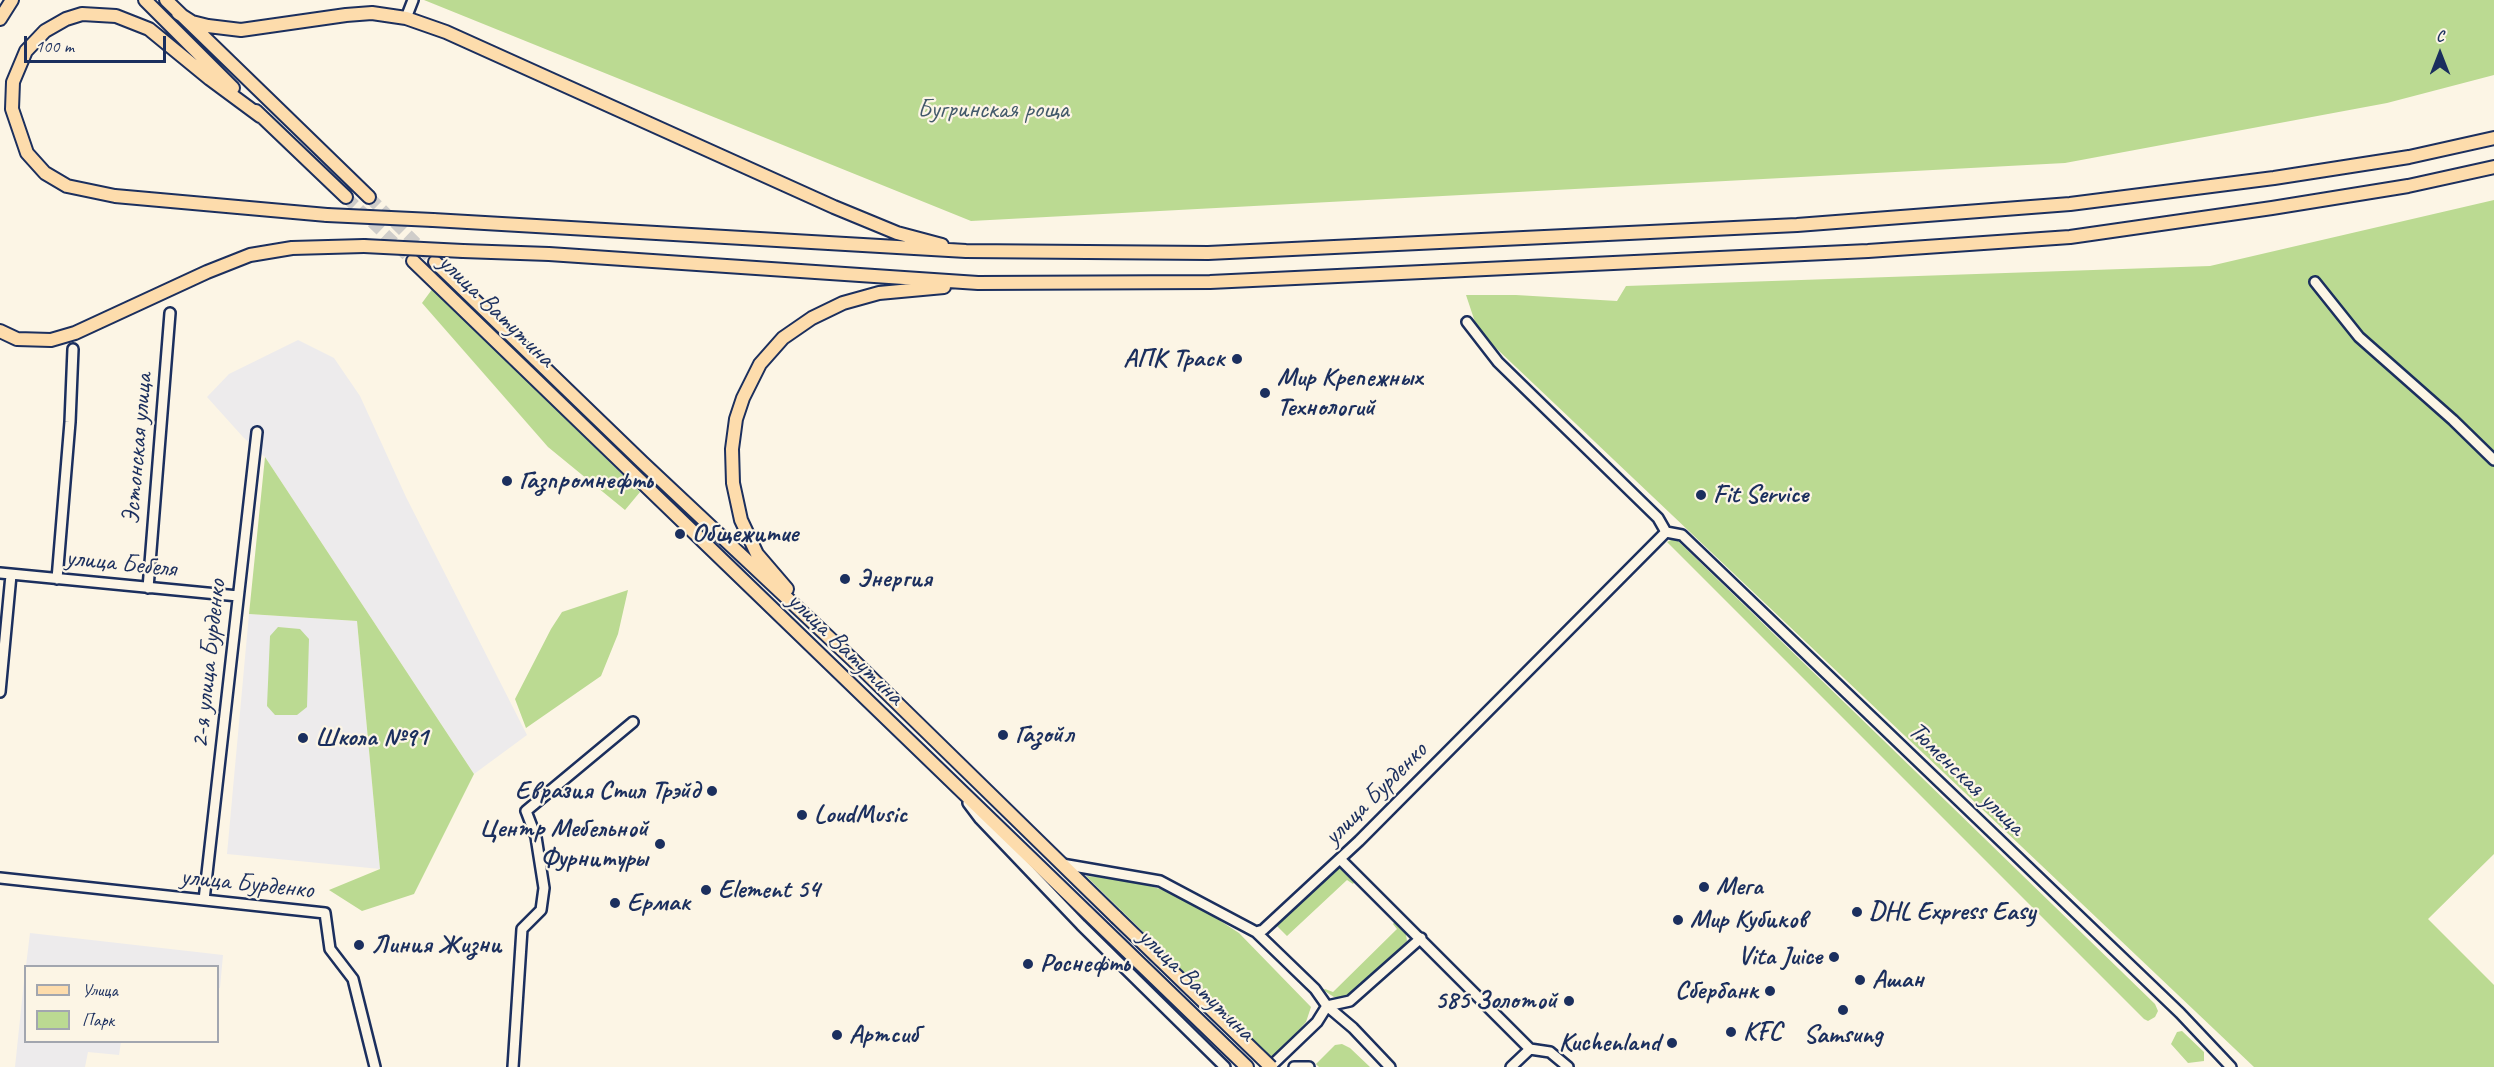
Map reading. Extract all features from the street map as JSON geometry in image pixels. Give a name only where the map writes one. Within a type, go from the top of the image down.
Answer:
[{"type":"main road","points":[[0,19],[12,0]]},
{"type":"main road","points":[[145,0],[260,116],[346,197]]},
{"type":"main road","points":[[166,0],[369,197]]},
{"type":"main road","points":[[178,13],[192,22],[208,27],[241,30],[372,13],[406,18],[446,32],[844,211],[897,233],[966,251]]},
{"type":"main road","points":[[260,116],[210,79],[149,28],[116,16],[82,14],[66,19],[45,31],[26,51],[13,82],[12,109],[27,153],[45,173],[67,186],[115,196],[327,215],[966,251],[1208,253],[1797,225],[2070,204],[2274,178],[2409,156],[2494,138]]},
{"type":"main road","points":[[0,331],[17,339],[51,340],[75,333],[207,272],[250,255],[292,248],[364,246],[561,255],[978,283],[1210,282],[1857,252],[2070,237],[2408,186],[2494,168]]},
{"type":"main road","name":"улица Ватутина","points":[[413,261],[1247,1067]]},
{"type":"main road","name":"улица Ватутина","points":[[435,262],[1271,1067]]},
{"type":"main road","points":[[812,623],[757,554],[741,520],[733,483],[732,449],[736,419],[743,398],[760,364],[783,338],[812,318],[843,303],[879,293],[978,283]]},
{"type":"street","points":[[406,18],[413,0]]},
{"type":"street","points":[[2315,282],[2359,337],[2453,420],[2494,460]]},
{"type":"street","name":"Эстонская улица","points":[[148,588],[170,313]]},
{"type":"street","points":[[1467,322],[1498,362],[1658,518],[1666,532]]},
{"type":"street","points":[[57,579],[70,422],[73,349]]},
{"type":"street","name":"2-я улица Бурденко","points":[[204,900],[257,432]]},
{"type":"street","name":"улица Бурденко","points":[[1256,932],[1263,930],[1340,859],[1666,532]]},
{"type":"street","name":"Тюменская улица","points":[[1666,532],[1682,535],[2180,1013],[2232,1067]]},
{"type":"street","name":"улица Бебеля","points":[[0,573],[238,596]]},
{"type":"street","points":[[0,692],[11,575]]},
{"type":"street","points":[[513,1067],[522,929],[541,910],[544,888],[536,837],[526,811],[633,722]]},
{"type":"street","points":[[957,789],[980,819],[1043,886],[1225,1067]]},
{"type":"street","points":[[1340,859],[1530,1049],[1550,1052],[1568,1067]]},
{"type":"street","points":[[1062,864],[1160,881],[1256,932],[1390,1067]]},
{"type":"street","name":"улица Бурденко","points":[[0,878],[325,913],[330,949],[353,979],[375,1067]]},
{"type":"street","points":[[1271,1067],[1317,1022],[1327,1006],[1350,1001],[1421,938]]},
{"type":"street","points":[[1511,1067],[1530,1049]]},
{"type":"street","points":[[1294,1067],[1309,1067]]},
{"type":"shaded area","points":[[298,340],[334,358],[360,396],[406,497],[527,735],[474,774],[265,457],[243,437],[207,397],[229,374]]},
{"type":"shaded area","name":"Школа №91","points":[[249,614],[357,621],[380,869],[227,854]]},
{"type":"shaded area","points":[[30,933],[223,955],[220,988],[219,965],[26,965]]},
{"type":"shaded area","points":[[24,982],[24,1043],[121,1043],[119,1055],[88,1052],[85,1067],[15,1067]]},
{"type":"green space","name":"Бугринская роща","points":[[424,0],[2494,0],[2494,75],[2387,103],[2065,163],[971,221]]},
{"type":"green space","points":[[2494,200],[2494,854],[2428,919],[2494,985],[2494,1067],[2254,1067],[1478,331],[1466,295],[1516,295],[1617,301],[1626,286],[2210,266]]},
{"type":"green space","points":[[433,288],[640,492],[625,510],[548,447],[422,303]]},
{"type":"green space","points":[[265,457],[474,774],[414,894],[362,911],[329,890],[380,869],[357,621],[249,614]]},
{"type":"green space","points":[[1675,538],[2155,1004],[2158,1011],[2155,1017],[2148,1021],[2144,1019],[1667,542]]},
{"type":"green space","points":[[628,590],[618,634],[601,676],[526,728],[515,699],[562,612]]},
{"type":"green space","points":[[278,627],[300,629],[309,639],[307,707],[297,715],[275,715],[267,706],[270,636]]},
{"type":"green space","points":[[1339,868],[1344,868],[1356,880],[1353,884],[1347,880],[1287,936],[1277,926]]},
{"type":"green space","points":[[1086,876],[1130,880],[1170,892],[1193,903],[1239,933],[1311,1007],[1306,1022],[1273,1059]]},
{"type":"green space","points":[[1396,920],[1405,929],[1407,941],[1357,990],[1342,997],[1334,997],[1323,990],[1333,992],[1397,929],[1393,924]]},
{"type":"green space","points":[[2182,1031],[2204,1052],[2204,1061],[2188,1063],[2171,1044],[2177,1032]]},
{"type":"green space","points":[[1342,1044],[1350,1048],[1370,1067],[1319,1067],[1316,1064],[1335,1045]]},
{"type":"tunnel","points":[[346,197],[413,261]]},
{"type":"tunnel","points":[[369,197],[435,262]]},
{"type":"place","name":"АПК Траск","points":[[1237,359]]},
{"type":"place","name":"Мир Крепежных Технологий","points":[[1265,393]]},
{"type":"place","name":"Газпромнефть","points":[[507,481]]},
{"type":"place","name":"Fit Service","points":[[1701,495]]},
{"type":"place","name":"Общежитие","points":[[680,534]]},
{"type":"place","name":"Энергия","points":[[845,579]]},
{"type":"place","name":"Газойл","points":[[1003,735]]},
{"type":"place","name":"Школа №91","points":[[303,738]]},
{"type":"place","name":"Евразия Стил Трэйд","points":[[712,791]]},
{"type":"place","name":"LoudMusic","points":[[802,815]]},
{"type":"place","name":"Центр Мебельной Фурнитуры","points":[[660,844]]},
{"type":"place","name":"Мега","points":[[1704,887]]},
{"type":"place","name":"Element 54","points":[[706,890]]},
{"type":"place","name":"Ермак","points":[[615,903]]},
{"type":"place","name":"DHL Express Easy","points":[[1857,912]]},
{"type":"place","name":"Мир Кубиков","points":[[1678,920]]},
{"type":"place","name":"Линия Жизни","points":[[359,945]]},
{"type":"place","name":"Vita Juice","points":[[1834,957]]},
{"type":"place","name":"Роснефть","points":[[1028,964]]},
{"type":"place","name":"Ашан","points":[[1860,980]]},
{"type":"place","name":"Сбербанк","points":[[1770,991]]},
{"type":"place","name":"585 Золотой","points":[[1569,1001]]},
{"type":"place","name":"Samsung","points":[[1843,1010]]},
{"type":"place","name":"KFC","points":[[1731,1032]]},
{"type":"place","name":"Артсиб","points":[[837,1035]]},
{"type":"place","name":"Kuchenland","points":[[1672,1043]]}]
